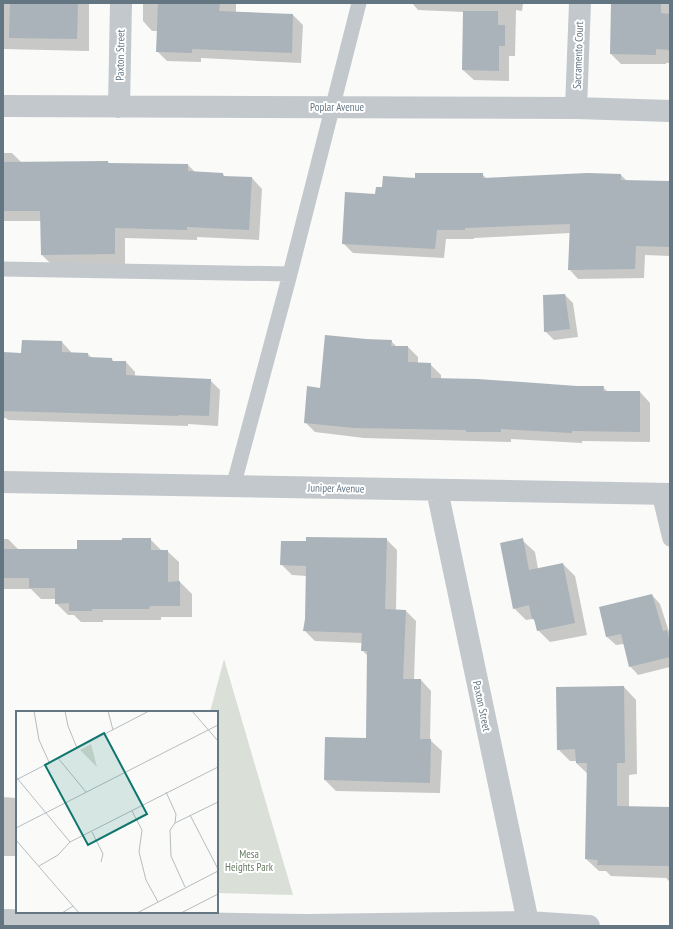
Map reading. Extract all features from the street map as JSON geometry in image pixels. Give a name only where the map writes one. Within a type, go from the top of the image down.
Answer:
[{"type":"street","name":"Paxton Street","points":[[119,107],[121,3]]},
{"type":"street","name":"Sacramento Court","points":[[576,108],[580,3]]},
{"type":"street","name":"Poplar Avenue","points":[[3,106],[576,108],[670,111]]},
{"type":"street","name":"Juniper Avenue","points":[[3,482],[665,494]]},
{"type":"street","name":"Paxton Street","points":[[437,490],[528,922]]},
{"type":"street","points":[[3,920],[123,924],[307,926],[528,922],[589,926]]},
{"type":"lane","points":[[233,487],[290,274],[359,3]]},
{"type":"lane","points":[[3,269],[290,274]]},
{"type":"lane","points":[[665,494],[670,539]]},
{"type":"green space","name":"Mesa Heights Park","points":[[224,659],[293,895],[218,893],[218,711],[210,711]]},
{"type":"building","points":[[10,3],[78,3],[77,39],[9,38]]},
{"type":"building","points":[[158,3],[220,3],[219,11],[293,14],[292,53],[192,49],[192,53],[156,52]]},
{"type":"building","points":[[611,3],[661,3],[661,13],[670,14],[670,50],[656,49],[656,55],[610,54]]},
{"type":"building","points":[[463,11],[498,11],[498,25],[505,25],[505,46],[499,46],[499,71],[462,70]]},
{"type":"building","points":[[108,161],[108,163],[188,164],[188,171],[223,173],[223,176],[252,177],[249,230],[187,227],[187,230],[115,228],[115,254],[41,255],[40,211],[3,211],[3,162]]},
{"type":"building","points":[[415,173],[483,173],[483,178],[587,173],[621,174],[621,180],[670,181],[670,247],[636,246],[635,269],[568,270],[570,224],[465,228],[465,230],[437,230],[435,249],[342,244],[345,192],[375,194],[376,187],[382,187],[383,176],[415,178]]},
{"type":"building","points":[[565,294],[570,329],[544,332],[543,295]]},
{"type":"building","points":[[325,335],[392,340],[391,346],[408,346],[408,362],[431,363],[431,378],[478,379],[577,386],[604,386],[603,391],[640,391],[640,432],[572,431],[572,433],[501,429],[501,432],[466,432],[466,430],[354,428],[304,423],[307,386],[320,388]]},
{"type":"building","points":[[22,340],[62,341],[62,352],[88,353],[88,357],[112,358],[112,361],[126,361],[126,375],[211,379],[209,416],[3,411],[3,352],[21,353]]},
{"type":"building","points":[[306,537],[387,538],[385,609],[406,610],[403,679],[421,679],[420,739],[431,739],[430,783],[324,780],[325,737],[366,738],[367,651],[361,651],[362,633],[303,631],[305,619],[306,566],[280,565],[281,541],[306,541]]},
{"type":"building","points":[[122,538],[151,538],[151,550],[168,550],[168,582],[180,581],[180,606],[150,606],[149,609],[92,609],[92,611],[69,611],[69,603],[55,604],[55,588],[29,588],[29,578],[3,578],[3,549],[77,549],[77,540],[122,540]]},
{"type":"building","points":[[523,538],[529,570],[563,563],[575,623],[537,631],[534,619],[532,619],[529,605],[513,609],[500,543]]},
{"type":"building","points":[[652,594],[663,631],[667,630],[670,643],[670,657],[629,667],[621,634],[606,637],[599,607]]},
{"type":"building","points":[[624,686],[625,763],[617,763],[617,806],[670,807],[670,866],[597,865],[598,860],[585,859],[587,763],[576,763],[575,749],[557,750],[556,687]]}]
